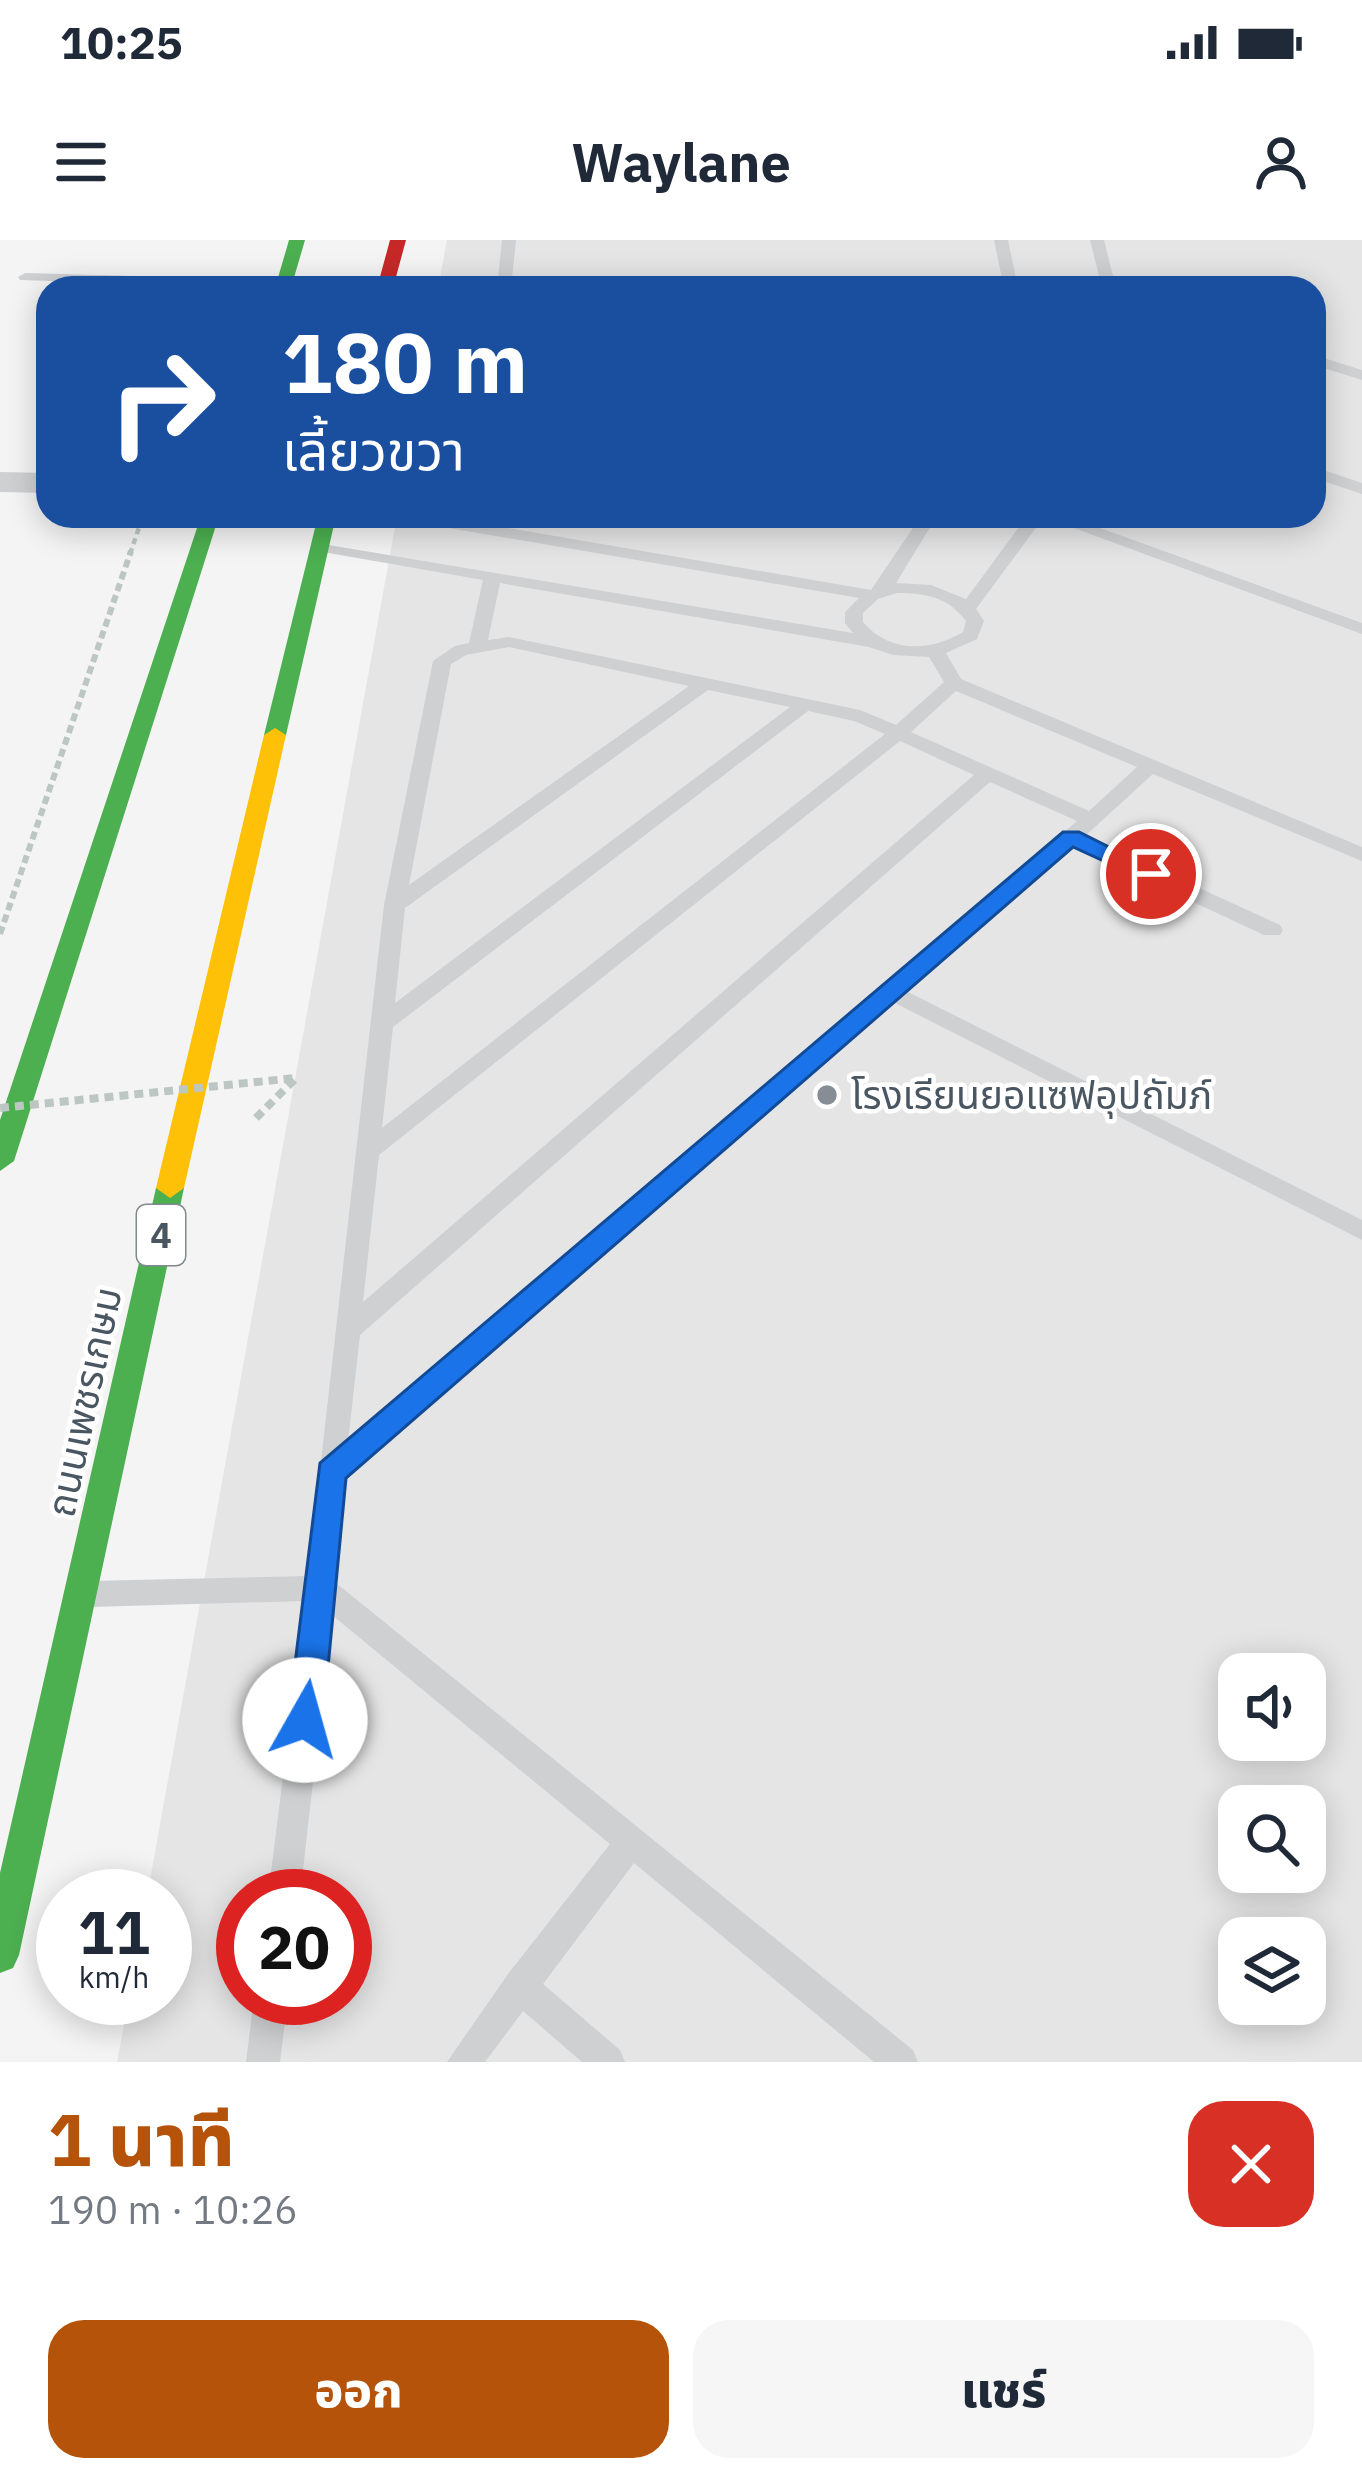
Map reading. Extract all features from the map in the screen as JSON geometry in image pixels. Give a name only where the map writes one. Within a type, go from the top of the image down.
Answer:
[{"type":"main road","points":[[287,276],[297,240]]},
{"type":"main road","points":[[388,276],[398,240]]},
{"type":"main road","points":[[0,1161],[206,528]]},
{"type":"main road","name":"ถนนเพชรเกษม","points":[[0,1955],[208,1019],[325,528]]},
{"type":"street","points":[[0,482],[36,483]]},
{"type":"lane","points":[[505,276],[509,240]]},
{"type":"lane","points":[[1001,240],[1008,276]]},
{"type":"lane","points":[[1096,240],[1106,276]]},
{"type":"lane","points":[[25,277],[36,277]]},
{"type":"lane","points":[[1326,364],[1362,375]]},
{"type":"lane","points":[[1326,476],[1362,489]]},
{"type":"lane","points":[[472,528],[493,576],[477,647]]},
{"type":"lane","points":[[872,642],[854,622],[854,612],[877,593],[920,528]]},
{"type":"lane","points":[[968,608],[1027,528]]},
{"type":"lane","points":[[1084,528],[1362,629]]},
{"type":"lane","points":[[323,547],[485,551],[877,593],[930,590],[968,608],[975,621],[971,635],[935,652],[902,652],[872,642],[493,576]]},
{"type":"lane","points":[[287,1869],[394,905],[442,661],[477,647],[509,642],[804,704],[901,731],[1091,820]]},
{"type":"lane","points":[[935,652],[954,683],[1362,855]]},
{"type":"lane","points":[[394,905],[706,682]]},
{"type":"lane","points":[[367,1152],[901,731],[954,683]]},
{"type":"lane","points":[[382,1024],[804,704]]},
{"type":"lane","points":[[331,1473],[893,993],[1150,765]]},
{"type":"lane","points":[[348,1330],[988,773]]},
{"type":"lane","points":[[1071,837],[1272,930]]},
{"type":"lane","points":[[893,993],[1362,1231]]},
{"type":"lane","points":[[82,1594],[321,1588],[901,2062]]},
{"type":"lane","points":[[464,2062],[631,1841]]},
{"type":"lane","points":[[520,1986],[608,2062]]},
{"type":"lane","points":[[263,2062],[268,2025]]},
{"type":"path","points":[[0,934],[139,528]]},
{"type":"path","points":[[0,1108],[296,1078],[256,1118]]},
{"type":"shaded area","name":"โรงเรียนยอแซฟอุปถัมภ์","points":[[447,240],[1362,240],[1362,2062],[117,2062],[124,2025],[192,2025],[192,1869],[152,1869],[395,528],[1326,528],[1326,276],[440,276]]},
{"type":"traffic: fast","points":[[286,276],[297,240]]},
{"type":"traffic: fast","points":[[0,1161],[206,528]]},
{"type":"traffic: fast","points":[[275,735],[324,528]]},
{"type":"traffic: fast","points":[[0,1955],[170,1188]]},
{"type":"traffic: slow","points":[[170,1188],[275,735]]},
{"type":"traffic: jam","points":[[388,276],[398,240]]},
{"type":"place","name":"โรงเรียนยอแซฟอุปถัมภ์","points":[[827,1095]]},
{"type":"route","points":[[305,1720],[331,1473],[1071,837],[1151,874]]}]
